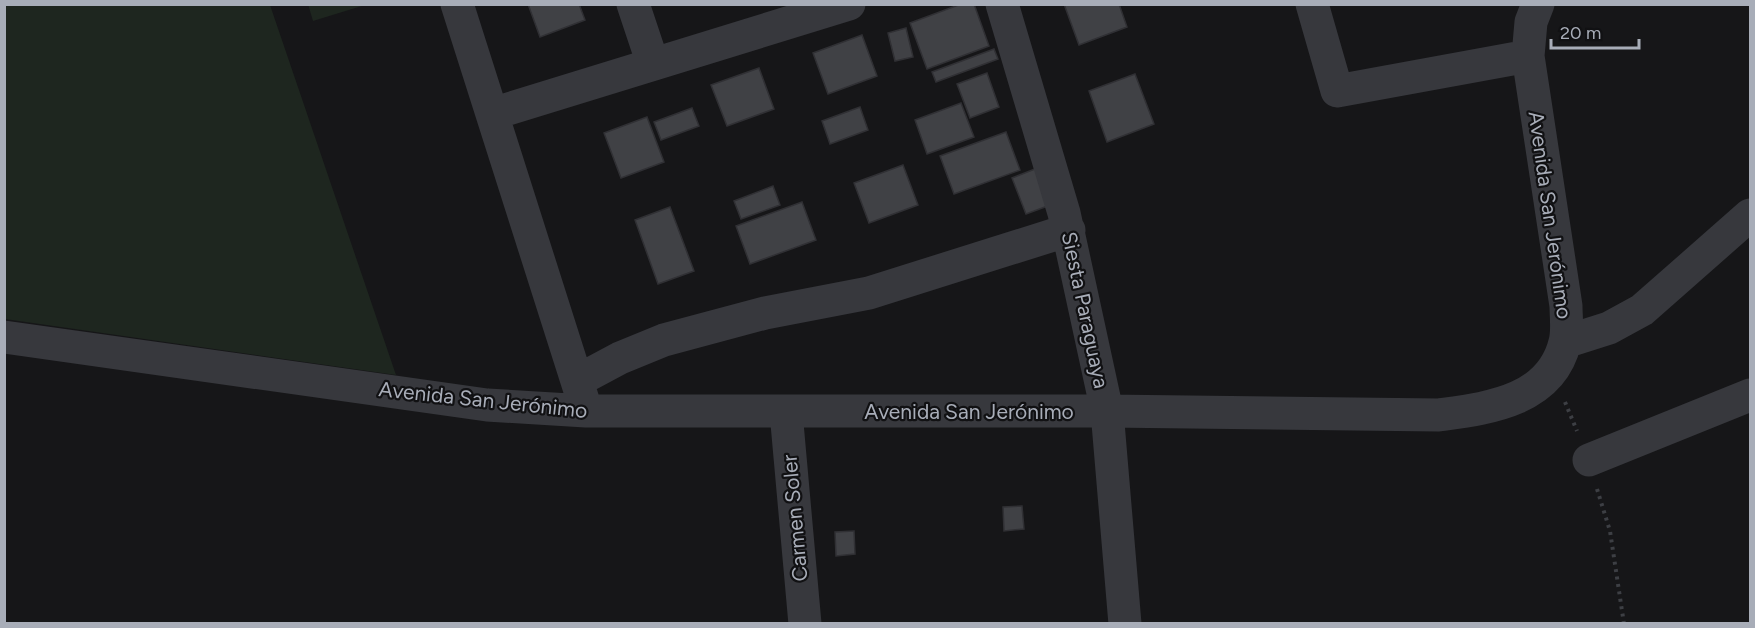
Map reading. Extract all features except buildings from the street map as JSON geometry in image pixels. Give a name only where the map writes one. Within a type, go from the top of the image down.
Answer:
[{"type":"street","points":[[457,4],[582,396],[620,358],[664,340],[765,313],[869,293],[1069,230]]},
{"type":"street","points":[[633,4],[653,64]]},
{"type":"street","points":[[492,114],[849,4]]},
{"type":"street","name":"Siesta Paraguaya","points":[[1002,4],[1069,230],[1107,411],[1125,624]]},
{"type":"street","points":[[1312,4],[1336,91],[1528,56]]},
{"type":"street","name":"Avenida San Jerónimo","points":[[4,337],[487,405],[582,396],[786,412],[1107,411],[1439,415],[1484,408],[1528,393],[1552,373],[1565,342],[1566,306],[1528,56],[1531,22],[1538,4]]},
{"type":"street","points":[[1565,342],[1609,328],[1642,310],[1750,215]]},
{"type":"street","points":[[1589,460],[1750,395]]},
{"type":"street","name":"Carmen Soler","points":[[786,412],[805,624]]},
{"type":"path","points":[[1552,373],[1589,460],[1610,531],[1624,624]]},
{"type":"shaded area","points":[[5,4],[270,5],[396,375],[5,319]]},
{"type":"shaded area","points":[[308,4],[365,4],[365,5],[313,21]]}]
